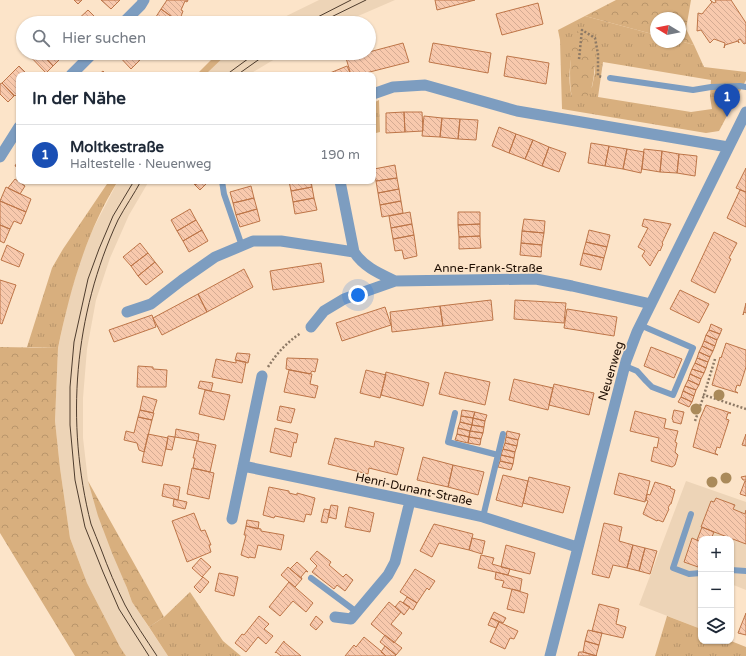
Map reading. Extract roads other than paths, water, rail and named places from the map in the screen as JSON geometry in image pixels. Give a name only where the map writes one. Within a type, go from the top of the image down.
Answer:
[{"type":"street","points":[[130,16],[144,0]]},
{"type":"street","points":[[74,72],[86,60]]},
{"type":"street","points":[[376,93],[393,87],[426,85],[517,111],[728,147]]},
{"type":"street","name":"Neuenweg","points":[[550,656],[624,366],[640,325],[746,112]]},
{"type":"street","points":[[0,157],[16,132]]},
{"type":"street","points":[[126,312],[151,304],[215,257],[253,241],[281,241],[354,252],[341,184]]},
{"type":"street","name":"Anne-Frank-Straße","points":[[354,252],[360,261],[375,271],[395,281]]},
{"type":"street","name":"Anne-Frank-Straße","points":[[312,327],[324,311],[344,299],[395,281],[536,280],[572,286],[651,304]]},
{"type":"street","points":[[232,519],[262,376]]},
{"type":"street","name":"Henri-Dunant-Straße","points":[[243,466],[483,517],[577,547]]},
{"type":"street","points":[[335,617],[352,619],[388,575],[395,562],[410,501]]},
{"type":"lane","points":[[610,78],[693,90],[711,87],[746,87]]},
{"type":"lane","points":[[222,184],[224,194],[242,246]]},
{"type":"lane","points":[[624,366],[638,371],[652,387],[673,395],[693,348],[640,325]]},
{"type":"lane","points":[[455,413],[448,442],[498,455]]},
{"type":"lane","points":[[483,517],[503,434]]},
{"type":"lane","points":[[691,514],[673,568],[689,574],[698,573]]},
{"type":"lane","points":[[734,570],[746,571]]},
{"type":"lane","points":[[311,578],[358,613]]},
{"type":"tram line","points":[[320,16],[351,0]]},
{"type":"tram line","points":[[333,16],[366,0]]},
{"type":"tram line","points":[[230,72],[246,60]]},
{"type":"tram line","points":[[241,72],[258,60]]},
{"type":"tram line","points":[[132,184],[113,216],[88,279],[74,342],[70,387],[70,425],[75,480],[85,527],[119,609],[149,656]]},
{"type":"tram line","points":[[139,184],[118,220],[103,256],[83,331],[78,369],[78,447],[83,486],[91,524],[125,605],[157,656]]},
{"type":"place","name":"Moltkestraße","points":[[727,117]]}]
